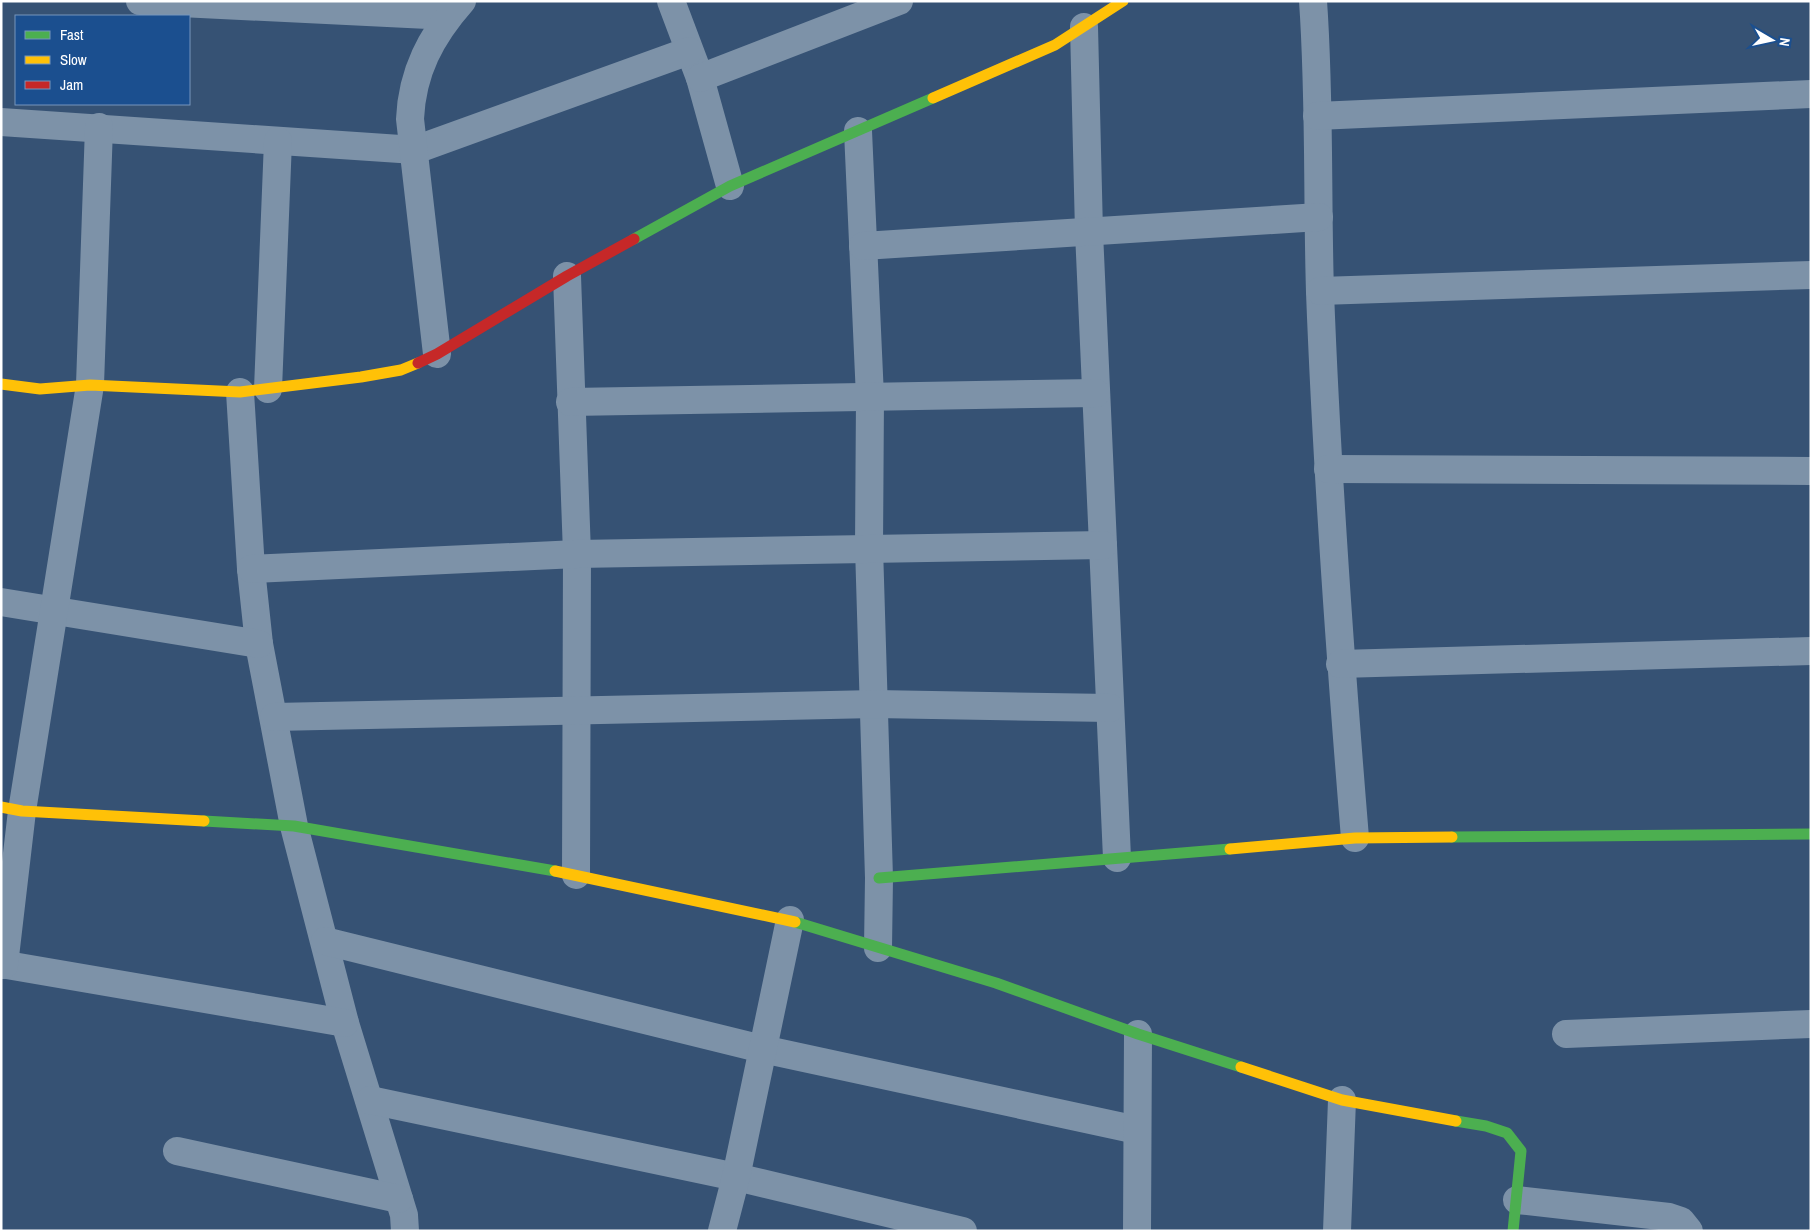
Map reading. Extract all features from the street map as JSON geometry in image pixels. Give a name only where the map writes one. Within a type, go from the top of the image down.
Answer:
[{"type":"street","points":[[140,1],[456,9]]},
{"type":"street","points":[[671,1],[700,78],[730,186]]},
{"type":"street","points":[[700,78],[899,1]]},
{"type":"street","points":[[1314,1],[1320,291],[1328,469],[1340,664],[1355,838]]},
{"type":"street","points":[[1,384],[40,390],[90,385],[240,392],[401,370],[436,354],[567,276],[730,186],[1055,45],[1115,4]]},
{"type":"street","points":[[436,354],[415,150],[410,119],[411,93],[422,59],[456,9]]},
{"type":"street","points":[[1084,27],[1089,232],[1117,858]]},
{"type":"street","points":[[1,122],[99,127],[415,150],[689,51]]},
{"type":"street","points":[[1316,116],[1811,94]]},
{"type":"street","points":[[99,127],[90,385],[54,611],[12,809],[3,965],[345,1023]]},
{"type":"street","points":[[858,131],[870,397],[869,547],[879,878],[878,948]]},
{"type":"street","points":[[268,389],[278,141]]},
{"type":"street","points":[[863,246],[1319,217]]},
{"type":"street","points":[[1320,291],[1811,275]]},
{"type":"street","points":[[567,276],[570,402],[577,554],[576,875]]},
{"type":"street","points":[[240,392],[251,568],[259,644],[294,826],[345,1023],[404,1215],[405,1231]]},
{"type":"street","points":[[570,402],[1096,393]]},
{"type":"street","points":[[1328,469],[1811,471]]},
{"type":"street","points":[[251,568],[577,554],[869,547],[1103,545]]},
{"type":"street","points":[[1,602],[259,644]]},
{"type":"street","points":[[1340,664],[1811,650]]},
{"type":"street","points":[[274,718],[875,704],[1110,708]]},
{"type":"street","points":[[12,809],[294,826],[576,875],[790,920],[996,984],[1138,1034],[1342,1100],[1486,1126],[1507,1133],[1521,1151],[1513,1231]]},
{"type":"street","points":[[879,878],[1355,838],[1811,834]]},
{"type":"street","points":[[722,1231],[736,1177],[790,920]]},
{"type":"street","points":[[325,941],[762,1048],[1137,1130]]},
{"type":"street","points":[[1566,1034],[1811,1024]]},
{"type":"street","points":[[1138,1034],[1138,1231]]},
{"type":"street","points":[[370,1100],[736,1177],[963,1231]]},
{"type":"street","points":[[1337,1231],[1342,1100]]},
{"type":"street","points":[[178,1151],[399,1198]]},
{"type":"street","points":[[1517,1200],[1598,1220],[1669,1217],[1681,1221],[1689,1231]]},
{"type":"traffic: fast","points":[[634,239],[730,186],[933,98]]},
{"type":"traffic: fast","points":[[204,821],[294,826],[555,871]]},
{"type":"traffic: fast","points":[[1452,837],[1811,834]]},
{"type":"traffic: fast","points":[[879,878],[1230,849]]},
{"type":"traffic: fast","points":[[795,922],[996,983],[1138,1034],[1241,1067]]},
{"type":"traffic: fast","points":[[1456,1121],[1486,1126],[1507,1133],[1521,1151],[1513,1231]]},
{"type":"traffic: slow","points":[[933,98],[1055,45],[1123,1]]},
{"type":"traffic: slow","points":[[1,384],[40,389],[90,385],[240,392],[361,377],[401,370],[418,363]]},
{"type":"traffic: slow","points":[[1,807],[22,811],[204,821]]},
{"type":"traffic: slow","points":[[1230,849],[1355,838],[1452,837]]},
{"type":"traffic: slow","points":[[555,871],[795,922]]},
{"type":"traffic: slow","points":[[1241,1067],[1342,1100],[1456,1121]]},
{"type":"traffic: jam","points":[[418,363],[437,354],[567,276],[634,239]]}]
